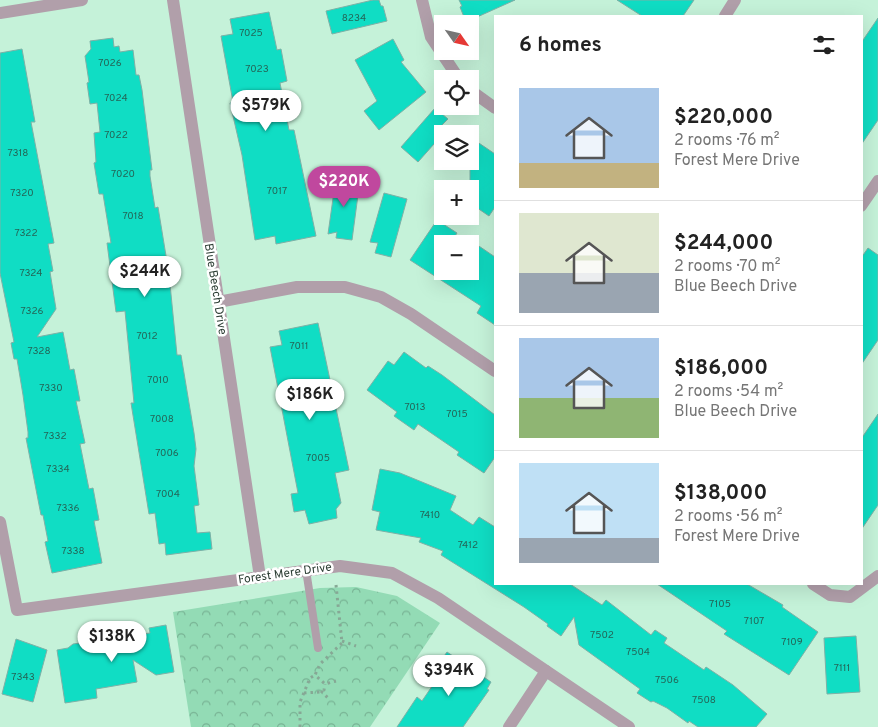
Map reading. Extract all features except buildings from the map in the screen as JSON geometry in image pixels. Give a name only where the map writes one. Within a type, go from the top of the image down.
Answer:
[{"type":"street","points":[[0,13],[82,0]]},
{"type":"street","name":"Blue Beech Drive","points":[[173,0],[260,577]]},
{"type":"street","points":[[422,0],[431,37],[453,70]]},
{"type":"street","points":[[726,15],[735,0]]},
{"type":"street","points":[[479,96],[494,107]]},
{"type":"street","points":[[863,203],[878,181]]},
{"type":"street","points":[[218,302],[297,287],[345,288],[381,297],[411,314],[494,370]]},
{"type":"street","name":"Forest Mere Drive","points":[[0,522],[17,610],[340,566],[392,573],[438,598],[629,727]]},
{"type":"street","points":[[815,585],[830,595],[850,598],[878,576]]},
{"type":"street","points":[[509,727],[546,671]]},
{"type":"lane","points":[[306,570],[318,648]]},
{"type":"path","points":[[300,727],[299,716],[304,693],[310,678],[315,675],[320,664],[335,652],[342,641],[336,586]]},
{"type":"path","points":[[342,641],[356,646]]},
{"type":"path","points":[[315,675],[325,684]]},
{"type":"path","points":[[321,691],[325,684],[336,681]]},
{"type":"path","points":[[304,693],[321,691]]},
{"type":"path","points":[[321,691],[329,699]]},
{"type":"green space","points":[[356,587],[397,596],[440,623],[370,727],[191,727],[173,612],[320,588]]}]
